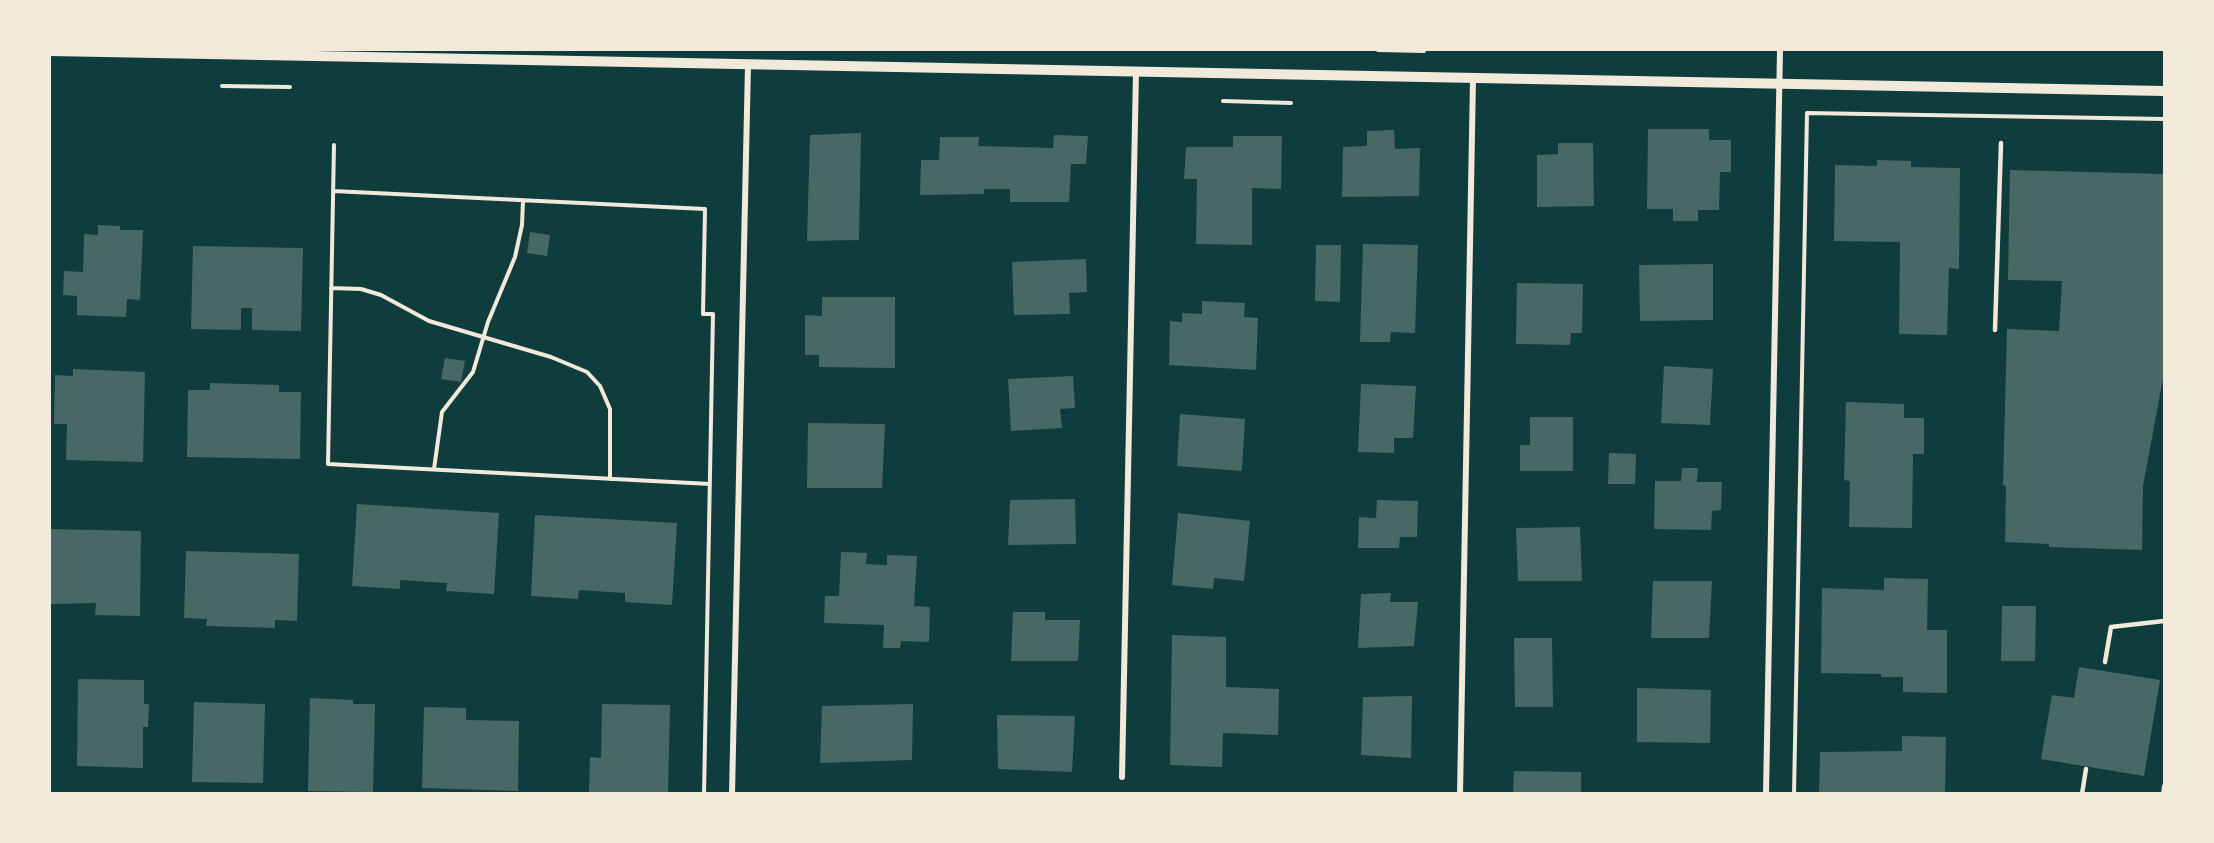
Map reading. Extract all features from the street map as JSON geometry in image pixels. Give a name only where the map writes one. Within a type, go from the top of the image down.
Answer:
[{"type":"street","points":[[1766,794],[1780,50]]},
{"type":"street","points":[[50,51],[2164,92]]},
{"type":"street","points":[[732,794],[748,65]]},
{"type":"street","points":[[1122,777],[1136,72]]},
{"type":"street","points":[[1460,794],[1473,79]]},
{"type":"lane","points":[[1995,330],[2001,143]]},
{"type":"lane","points":[[2105,662],[2111,627],[2164,621]]},
{"type":"lane","points":[[2082,794],[2086,769]]},
{"type":"path","points":[[1378,50],[1435,51]]},
{"type":"path","points":[[222,86],[290,87]]},
{"type":"path","points":[[1223,101],[1291,102]]},
{"type":"path","points":[[1794,794],[1807,113],[2164,119]]},
{"type":"path","points":[[334,145],[328,464],[710,484]]},
{"type":"path","points":[[333,191],[705,209],[703,314],[712,314],[704,794]]},
{"type":"path","points":[[434,469],[442,411],[462,389],[473,372],[515,257],[522,225],[523,201]]},
{"type":"path","points":[[331,288],[361,290],[381,295],[418,317],[567,362],[594,379],[610,409],[610,479]]},
{"type":"path","points":[[2163,794],[2164,786]]},
{"type":"building","points":[[1648,129],[1709,129],[1709,140],[1731,140],[1731,172],[1720,172],[1719,210],[1698,210],[1698,221],[1673,221],[1673,209],[1647,209]]},
{"type":"building","points":[[1394,130],[1395,149],[1420,148],[1419,196],[1342,197],[1343,147],[1367,146],[1367,131]]},
{"type":"building","points":[[861,133],[859,240],[807,241],[810,135]]},
{"type":"building","points":[[1054,135],[1088,136],[1086,164],[1071,164],[1069,202],[1010,202],[1010,189],[984,189],[984,194],[920,195],[921,160],[939,160],[940,137],[979,137],[978,146],[1053,148]]},
{"type":"building","points":[[1233,136],[1282,136],[1281,189],[1252,188],[1252,245],[1196,244],[1197,179],[1184,179],[1186,147],[1233,147]]},
{"type":"building","points":[[1558,143],[1593,143],[1594,206],[1537,207],[1537,155],[1558,154]]},
{"type":"building","points":[[1877,160],[1911,161],[1911,167],[1960,168],[1959,269],[1949,268],[1947,335],[1899,334],[1900,242],[1834,241],[1835,165],[1877,166]]},
{"type":"building","points":[[2010,170],[2164,174],[2164,373],[2143,486],[2142,550],[2049,547],[2049,544],[2005,542],[2006,486],[2003,485],[2007,329],[2059,331],[2062,281],[2008,280]]},
{"type":"building","points":[[98,225],[120,226],[120,230],[143,230],[140,300],[127,299],[126,317],[77,315],[77,296],[63,295],[64,271],[83,272],[84,234],[98,235]]},
{"type":"building","points":[[530,232],[550,235],[547,256],[527,253]]},
{"type":"building","points":[[1363,244],[1418,245],[1415,333],[1391,332],[1390,342],[1360,342]]},
{"type":"building","points":[[1316,245],[1341,245],[1340,302],[1315,301]]},
{"type":"building","points":[[193,246],[303,248],[301,331],[252,330],[252,308],[241,308],[241,330],[191,329]]},
{"type":"building","points":[[1086,259],[1087,292],[1069,293],[1070,314],[1014,315],[1012,262]]},
{"type":"building","points":[[1713,264],[1713,320],[1640,321],[1639,265]]},
{"type":"building","points":[[1517,283],[1583,284],[1582,333],[1571,333],[1570,345],[1516,344]]},
{"type":"building","points":[[822,297],[895,297],[895,368],[819,367],[819,355],[805,355],[805,315],[822,316]]},
{"type":"building","points":[[1202,301],[1245,303],[1244,317],[1258,318],[1256,370],[1169,365],[1170,321],[1182,322],[1182,313],[1202,314]]},
{"type":"building","points":[[445,358],[465,361],[461,382],[441,379]]},
{"type":"building","points":[[1664,366],[1713,369],[1710,425],[1661,423]]},
{"type":"building","points":[[73,369],[145,372],[143,462],[66,460],[67,424],[54,424],[55,375],[73,376]]},
{"type":"building","points":[[1073,376],[1075,408],[1060,409],[1062,428],[1011,431],[1008,379]]},
{"type":"building","points":[[210,383],[279,385],[279,392],[301,392],[300,459],[187,457],[188,390],[210,390]]},
{"type":"building","points":[[1361,384],[1416,386],[1413,438],[1394,438],[1394,453],[1358,452]]},
{"type":"building","points":[[1846,402],[1904,404],[1904,418],[1924,418],[1924,454],[1913,454],[1912,528],[1849,527],[1850,481],[1844,480]]},
{"type":"building","points":[[1180,414],[1245,419],[1242,471],[1177,466]]},
{"type":"building","points":[[1530,417],[1573,417],[1573,471],[1520,471],[1520,445],[1530,445]]},
{"type":"building","points":[[808,423],[885,424],[882,488],[807,488]]},
{"type":"building","points":[[1609,453],[1636,454],[1635,484],[1608,484]]},
{"type":"building","points":[[1682,468],[1698,468],[1697,482],[1722,482],[1721,510],[1712,511],[1711,530],[1654,529],[1655,481],[1681,481]]},
{"type":"building","points":[[1075,499],[1076,544],[1008,545],[1010,500]]},
{"type":"building","points":[[1377,500],[1418,501],[1417,537],[1400,537],[1399,548],[1358,548],[1359,517],[1376,518]]},
{"type":"building","points":[[357,504],[499,513],[494,594],[446,591],[447,583],[400,580],[400,589],[352,586]]},
{"type":"building","points":[[1178,513],[1250,521],[1244,581],[1214,578],[1213,589],[1172,585]]},
{"type":"building","points":[[535,515],[677,523],[672,605],[625,602],[625,593],[579,590],[578,599],[531,596]]},
{"type":"building","points":[[1580,527],[1582,581],[1518,581],[1516,528]]},
{"type":"building","points":[[50,529],[141,531],[140,616],[95,615],[96,603],[50,604]]},
{"type":"building","points":[[186,551],[299,554],[297,621],[275,620],[275,628],[206,626],[207,619],[184,618]]},
{"type":"building","points":[[841,552],[867,553],[866,564],[887,565],[887,555],[917,556],[914,606],[930,607],[929,642],[901,641],[900,648],[883,648],[884,625],[824,623],[825,596],[839,596]]},
{"type":"building","points":[[1884,578],[1928,579],[1927,630],[1947,630],[1947,693],[1903,692],[1903,677],[1881,677],[1881,674],[1821,673],[1822,588],[1884,590]]},
{"type":"building","points":[[1653,581],[1712,581],[1709,638],[1651,638]]},
{"type":"building","points":[[1391,593],[1390,602],[1418,602],[1414,646],[1358,648],[1361,594]]},
{"type":"building","points":[[2002,606],[2036,606],[2035,661],[2001,661]]},
{"type":"building","points":[[1013,612],[1045,612],[1045,620],[1080,620],[1078,661],[1011,661]]},
{"type":"building","points":[[1172,635],[1226,637],[1226,687],[1279,689],[1278,735],[1223,733],[1222,767],[1170,765]]},
{"type":"building","points":[[1514,638],[1552,638],[1553,707],[1515,707]]},
{"type":"building","points":[[2079,667],[2160,680],[2144,776],[2041,759],[2052,695],[2074,698]]},
{"type":"building","points":[[78,679],[144,680],[144,704],[149,704],[148,727],[143,727],[143,768],[77,766]]},
{"type":"building","points":[[1637,688],[1711,690],[1710,743],[1637,742]]},
{"type":"building","points":[[1412,696],[1411,758],[1361,755],[1363,697]]},
{"type":"building","points":[[310,698],[353,700],[353,704],[375,704],[373,792],[308,791]]},
{"type":"building","points":[[194,702],[265,704],[263,783],[192,782]]},
{"type":"building","points":[[602,704],[670,705],[668,794],[589,794],[590,757],[601,758]]},
{"type":"building","points":[[913,704],[912,760],[820,763],[822,706]]},
{"type":"building","points":[[424,707],[466,708],[466,720],[519,721],[518,791],[422,788]]},
{"type":"building","points":[[997,715],[1075,716],[1072,772],[998,769]]},
{"type":"building","points":[[1902,736],[1946,737],[1945,794],[1819,794],[1820,752],[1902,751]]},
{"type":"building","points":[[1514,771],[1581,772],[1581,794],[1513,794]]}]
